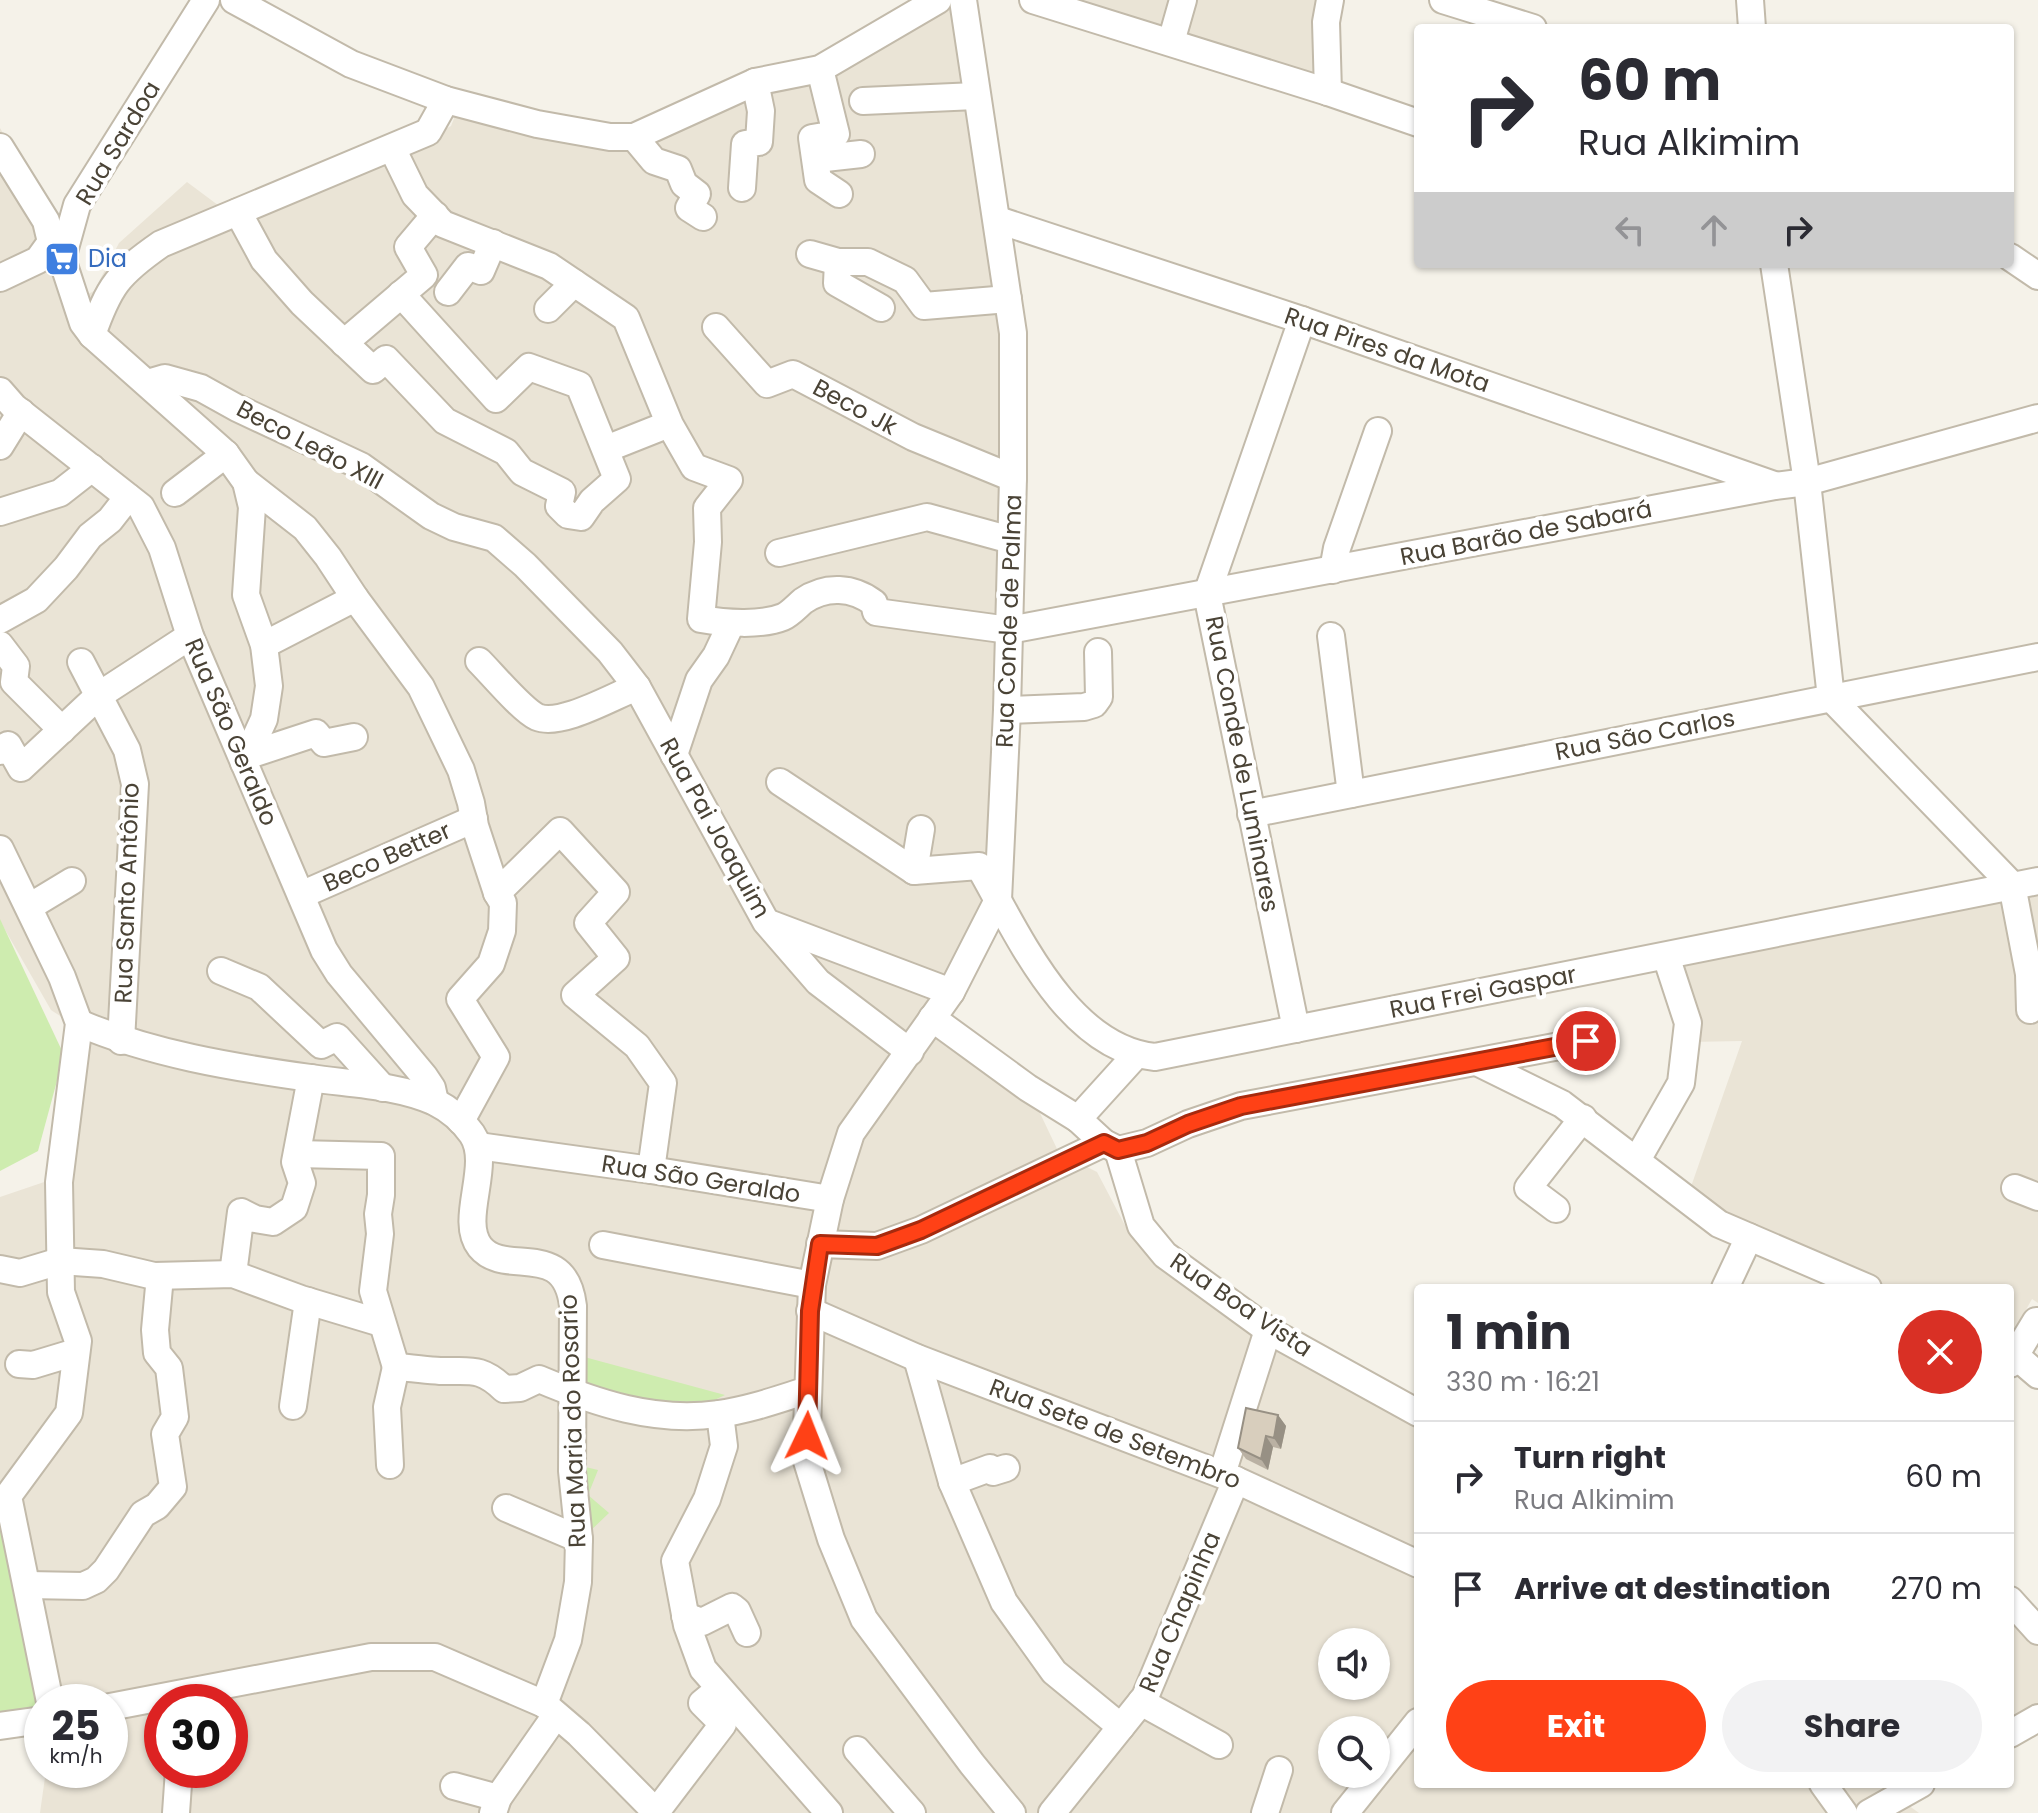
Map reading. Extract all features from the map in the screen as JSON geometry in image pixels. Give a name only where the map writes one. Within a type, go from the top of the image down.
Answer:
[{"type":"street","name":"Rua Sardoa","points":[[57,250],[77,205],[206,0]]},
{"type":"street","points":[[234,0],[351,64],[446,100],[537,124],[610,137],[634,137],[755,82],[820,69],[938,0]]},
{"type":"street","name":"Rua Conde de Palma","points":[[963,0],[1013,333],[1007,710],[998,900],[951,992],[851,1133],[830,1199],[812,1285],[806,1458],[831,1539],[864,1619],[1012,1813]]},
{"type":"street","points":[[1033,0],[1414,122]]},
{"type":"street","points":[[1171,42],[1183,0]]},
{"type":"street","points":[[1328,92],[1326,22],[1330,0]]},
{"type":"street","points":[[1443,0],[1520,24]]},
{"type":"street","points":[[1750,0],[1752,24]]},
{"type":"street","points":[[820,69],[836,134],[812,138],[818,180],[839,194]]},
{"type":"street","points":[[742,188],[745,144],[759,142],[761,111],[755,82]]},
{"type":"street","points":[[863,101],[976,96]]},
{"type":"street","points":[[92,335],[106,294],[132,264],[161,244],[428,132],[446,100]]},
{"type":"street","points":[[634,137],[654,161],[678,169],[684,184],[697,194],[689,208],[703,217]]},
{"type":"street","points":[[0,147],[46,221],[83,323],[92,335],[226,454],[246,482],[305,528],[421,687],[461,770],[497,893],[503,903],[502,931],[491,964],[460,999],[496,1057],[461,1121]]},
{"type":"street","points":[[392,148],[415,195],[443,224],[549,266],[626,318],[669,424],[694,467],[729,480],[707,508],[708,542],[701,619],[731,624],[716,656],[699,680],[674,755]]},
{"type":"street","points":[[816,159],[861,154]]},
{"type":"street","points":[[238,212],[264,260],[302,303],[373,370],[386,359],[445,421],[506,452],[522,472],[562,492],[559,506],[568,515],[581,517],[592,501],[617,479],[579,385],[529,367],[496,399],[401,294]]},
{"type":"street","points":[[344,343],[424,275],[408,247],[435,215]]},
{"type":"street","name":"Rua Pires da Mota","points":[[998,220],[1302,320],[1775,486]]},
{"type":"street","points":[[448,292],[468,266],[481,271],[493,243]]},
{"type":"street","points":[[0,278],[57,250]]},
{"type":"street","points":[[810,254],[838,262],[868,262],[905,280],[924,306],[1008,299]]},
{"type":"street","points":[[2014,260],[2038,276]]},
{"type":"street","points":[[838,262],[837,283],[881,308]]},
{"type":"street","points":[[1775,268],[1807,482],[1831,698],[2025,883],[2030,1010]]},
{"type":"street","points":[[548,309],[574,283]]},
{"type":"street","name":"Rua Conde de Luminares","points":[[1296,1029],[1207,594],[1302,320]]},
{"type":"street","name":"Beco Jk","points":[[716,327],[767,384],[793,374],[913,437],[1013,478]]},
{"type":"street","name":"Beco Leão XIII","points":[[139,376],[165,378],[201,388],[361,466],[431,516],[454,527],[494,538],[525,565],[610,652]]},
{"type":"street","name":"Rua São Geraldo","points":[[0,391],[21,412],[141,507],[162,548],[190,636],[247,759],[324,950],[339,974],[424,1076],[432,1088],[435,1102]]},
{"type":"street","points":[[0,446],[21,412]]},
{"type":"street","name":"Rua Barão de Sabará","points":[[731,624],[784,617],[807,598],[826,590],[841,589],[864,596],[874,603],[876,612],[1009,630],[1807,482],[2038,418]]},
{"type":"street","points":[[606,449],[669,424]]},
{"type":"street","points":[[1333,570],[1337,548],[1378,431]]},
{"type":"street","points":[[175,493],[226,454]]},
{"type":"street","points":[[0,512],[60,493],[92,468]]},
{"type":"street","points":[[246,482],[252,507],[246,595],[264,645],[269,686],[264,719],[247,759]]},
{"type":"street","points":[[0,620],[36,600],[128,497]]},
{"type":"street","points":[[779,553],[927,517],[1011,540]]},
{"type":"street","points":[[264,645],[355,598]]},
{"type":"street","points":[[0,751],[8,745],[21,768],[98,696],[190,636]]},
{"type":"street","points":[[1331,636],[1351,794]]},
{"type":"street","points":[[0,645],[16,666],[14,682],[62,730]]},
{"type":"street","name":"Rua Pai Joaquim","points":[[610,652],[637,687],[766,922],[818,982],[910,1052]]},
{"type":"street","points":[[1007,710],[1094,704],[1099,697],[1098,652]]},
{"type":"street","name":"Rua São Carlos","points":[[1251,814],[2038,657]]},
{"type":"street","points":[[479,661],[534,716],[547,720],[587,709],[637,687]]},
{"type":"street","name":"Rua Santo Antônio","points":[[81,662],[127,750],[135,784],[121,1041]]},
{"type":"street","points":[[247,759],[316,733],[324,743],[354,737]]},
{"type":"street","points":[[780,782],[914,871],[979,866],[1049,987],[1092,1030],[1136,1055],[1078,1119]]},
{"type":"street","name":"Beco Better","points":[[301,895],[474,819]]},
{"type":"street","points":[[914,871],[921,829]]},
{"type":"street","points":[[497,893],[560,831],[616,892],[588,923],[616,958],[575,995],[637,1046],[663,1083],[651,1170]]},
{"type":"street","points":[[0,849],[62,977],[79,1023],[59,1182],[61,1292],[78,1341],[69,1413],[4,1496],[27,1585],[47,1684]]},
{"type":"street","points":[[29,907],[72,881]]},
{"type":"street","name":"Rua Frei Gaspar","points":[[1136,1055],[1155,1057],[2025,883]]},
{"type":"street","points":[[766,922],[951,992]]},
{"type":"street","points":[[1637,1160],[1681,1083],[1688,1023],[1666,956]]},
{"type":"street","points":[[221,971],[259,987],[321,1045],[337,1037],[383,1088]]},
{"type":"street","points":[[932,1018],[1028,1088],[1078,1119],[1111,1146]]},
{"type":"street","points":[[79,1023],[121,1041],[311,1078],[383,1088],[435,1102],[461,1121],[478,1146]]},
{"type":"street","points":[[820,1244],[877,1246],[921,1230],[1111,1146],[1147,1143],[1188,1124],[1241,1106],[1586,1041]]},
{"type":"street","points":[[1479,1063],[1562,1104],[1583,1118],[1719,1224],[1859,1284]]},
{"type":"street","points":[[233,1274],[241,1212],[255,1219],[273,1222],[294,1208],[302,1183],[295,1162],[311,1078]]},
{"type":"street","points":[[1556,1209],[1528,1188],[1583,1118]]},
{"type":"street","name":"Rua São Geraldo","points":[[478,1146],[830,1199]]},
{"type":"street","name":"Rua Maria do Rosario","points":[[478,1146],[473,1230],[480,1247],[493,1257],[540,1263],[562,1276],[571,1288],[573,1306],[572,1471],[579,1539],[575,1612],[550,1709],[496,1805]]},
{"type":"street","name":"Rua Boa Vista","points":[[1111,1146],[1141,1226],[1165,1255],[1268,1330],[1414,1411]]},
{"type":"street","points":[[297,1154],[381,1156],[380,1234],[373,1291],[396,1367],[387,1407],[390,1465]]},
{"type":"street","points":[[1727,1284],[1749,1237]]},
{"type":"street","points":[[603,1245],[812,1285]]},
{"type":"street","points":[[0,1269],[20,1273],[60,1261],[103,1264],[134,1273],[160,1276],[233,1274],[381,1323]]},
{"type":"street","points":[[27,1585],[83,1586],[96,1580],[143,1514],[157,1506],[173,1487],[165,1434],[175,1417],[169,1368],[157,1353],[155,1330],[160,1276]]},
{"type":"street","points":[[293,1406],[308,1301]]},
{"type":"street","name":"Rua Sete de Setembro","points":[[810,1311],[917,1358],[1229,1477],[1414,1562]]},
{"type":"street","points":[[2014,1354],[2036,1321]]},
{"type":"street","name":"Rua Chapinha","points":[[1052,1813],[1141,1702],[1229,1477],[1268,1330]]},
{"type":"street","points":[[19,1364],[33,1365],[76,1352]]},
{"type":"street","points":[[917,1358],[952,1482],[1004,1602],[1054,1672],[1121,1727]]},
{"type":"street","points":[[2014,1358],[2038,1375]]},
{"type":"street","points":[[396,1367],[442,1371],[468,1369],[490,1376],[504,1389],[520,1388],[539,1379],[571,1393],[633,1412],[677,1418],[720,1414],[808,1390]]},
{"type":"street","points":[[720,1414],[724,1446],[707,1499],[675,1561],[685,1616],[703,1669],[829,1813]]},
{"type":"street","points":[[952,1482],[990,1468],[993,1472],[1006,1468]]},
{"type":"street","points":[[506,1508],[579,1539]]},
{"type":"street","points":[[2014,1604],[2038,1631]]},
{"type":"street","points":[[685,1616],[702,1622],[732,1607],[747,1633]]},
{"type":"street","points":[[246,1684],[371,1657],[435,1657],[550,1709],[657,1812],[723,1724],[702,1703],[719,1689]]},
{"type":"street","points":[[1141,1702],[1219,1745]]},
{"type":"street","points":[[2014,1732],[2038,1718]]},
{"type":"street","points":[[0,1726],[24,1723]]},
{"type":"street","points":[[1345,1813],[1414,1727]]},
{"type":"street","points":[[857,1750],[912,1813]]},
{"type":"street","points":[[1265,1813],[1279,1770]]},
{"type":"street","points":[[454,1786],[496,1805]]},
{"type":"street","points":[[176,1813],[178,1788]]},
{"type":"street","points":[[1826,1788],[1844,1813]]},
{"type":"street","points":[[1869,1813],[1914,1788]]},
{"type":"shaded area","points":[[928,0],[967,0],[1016,352],[992,895],[926,1026],[1028,1088],[1059,1153],[1097,1172],[1129,1233],[1269,1331],[1414,1401],[1414,1788],[1923,1788],[1901,1800],[1919,1813],[40,1813],[43,1788],[128,1788],[128,1684],[24,1684],[24,1713],[0,1727],[0,1197],[59,1177],[86,1033],[51,1010],[0,921],[0,128],[61,235],[66,305],[94,291],[119,243],[187,182],[238,220],[409,150],[451,126],[459,106],[661,135]]},
{"type":"shaded area","points":[[1046,0],[1323,0],[1322,91]]},
{"type":"shaded area","points":[[2038,895],[2038,1303],[2032,1299],[2014,1331],[2014,1284],[1875,1284],[1701,1212],[1687,1198],[1742,1041],[1689,1042],[1666,956]]},
{"type":"shaded area","points":[[2014,1593],[2038,1618],[2038,1729],[2014,1741]]},
{"type":"green space","points":[[0,919],[64,1055],[38,1151],[0,1171]]},
{"type":"green space","points":[[577,1355],[725,1395],[700,1407],[636,1403],[573,1381]]},
{"type":"green space","points":[[577,1465],[598,1470],[588,1495],[609,1513],[587,1534]]},
{"type":"green space","points":[[0,1498],[36,1684],[24,1684],[24,1718],[0,1722]]},
{"type":"building","points":[[1246,1408],[1278,1415],[1274,1438],[1266,1436],[1261,1459],[1238,1448]]},
{"type":"place","name":"Dia","points":[[62,259]]},
{"type":"route","points":[[807,1436],[810,1311],[820,1244],[877,1246],[921,1230],[1104,1143],[1118,1150],[1147,1143],[1188,1124],[1241,1106],[1586,1041]]}]
